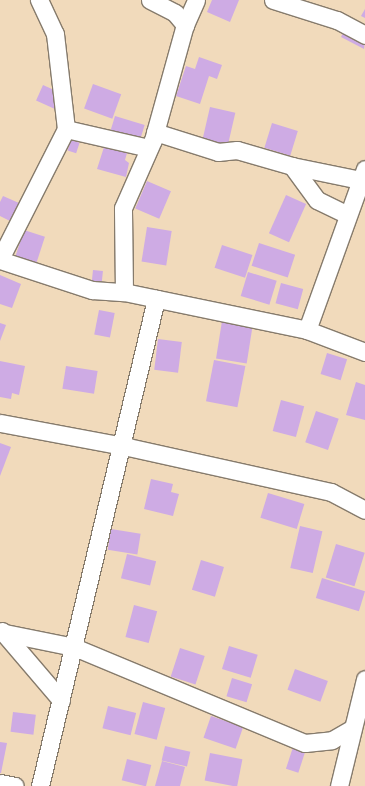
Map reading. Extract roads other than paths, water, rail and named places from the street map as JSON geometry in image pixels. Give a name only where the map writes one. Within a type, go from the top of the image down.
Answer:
[{"type":"street","points":[[38,0],[55,34],[66,129],[0,260],[92,290],[124,292],[307,330],[365,352]]},
{"type":"street","points":[[150,0],[175,12],[185,25]]},
{"type":"street","points":[[124,292],[123,208],[152,140],[185,25],[196,0]]},
{"type":"street","points":[[273,0],[337,20],[365,35]]},
{"type":"street","points":[[66,129],[152,140],[218,152],[237,150],[292,166],[362,174],[307,330]]},
{"type":"street","points":[[292,166],[317,200],[348,215]]},
{"type":"street","points":[[40,786],[156,299]]},
{"type":"street","points":[[0,423],[122,446],[331,492],[365,510]]},
{"type":"street","points":[[1,631],[74,647],[305,743],[332,740],[351,729]]},
{"type":"street","points":[[1,631],[61,700]]},
{"type":"street","points":[[339,786],[351,729],[365,679]]},
{"type":"street","points":[[0,783],[15,786]]}]
